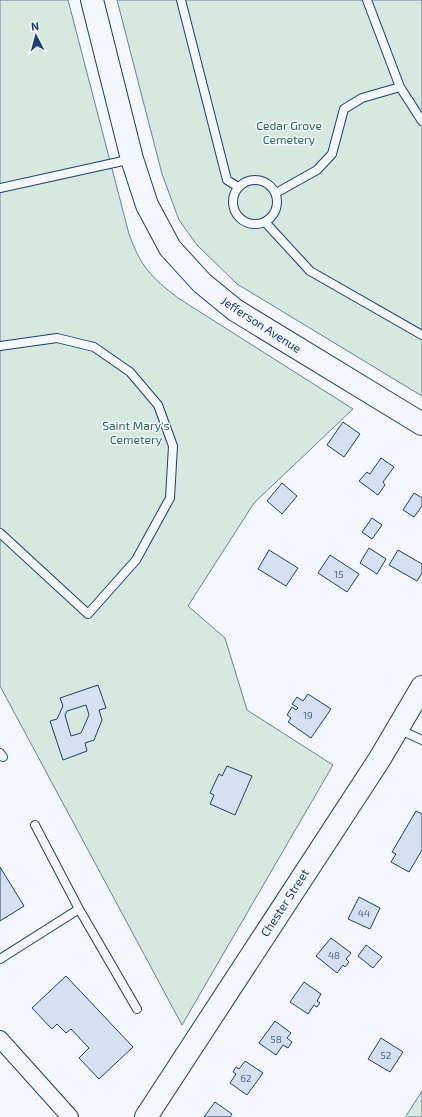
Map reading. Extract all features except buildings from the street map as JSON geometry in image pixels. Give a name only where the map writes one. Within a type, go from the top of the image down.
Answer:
[{"type":"main road","name":"Jefferson Avenue","points":[[92,0],[132,159],[147,205],[170,248],[202,283],[235,310],[422,424]]},
{"type":"main road","name":"Chester Street","points":[[146,1117],[397,729],[422,687]]},
{"type":"street","points":[[0,1039],[70,1117]]},
{"type":"lane","points":[[190,0],[182,3],[227,180],[238,187]]},
{"type":"lane","points":[[368,0],[400,87],[422,121]]},
{"type":"lane","points":[[276,193],[317,170],[332,154],[344,109],[362,98],[400,87]]},
{"type":"lane","points":[[0,188],[132,159]]},
{"type":"lane","points":[[258,179],[265,182],[276,193],[277,207],[274,214],[265,222],[256,224],[248,223],[236,215],[232,201],[238,187],[250,180],[258,179]]},
{"type":"lane","points":[[265,222],[310,271],[422,335]]},
{"type":"lane","points":[[0,346],[57,338],[94,347],[130,372],[158,406],[173,446],[170,498],[136,560],[88,614],[0,533]]},
{"type":"lane","points":[[397,729],[422,740]]},
{"type":"lane","points":[[35,825],[79,909],[138,1009]]},
{"type":"lane","points":[[0,958],[79,909]]},
{"type":"green space","name":"Saint Mary's Cemetery","points":[[0,0],[68,0],[129,234],[142,263],[153,277],[178,298],[353,409],[254,503],[188,606],[225,638],[247,710],[333,765],[182,1025],[0,686]]},
{"type":"green space","name":"Cedar Grove Cemetery","points":[[117,0],[422,0],[422,396],[237,284],[197,245],[179,220],[162,174]]},
{"type":"green space","points":[[422,1091],[422,1117],[407,1117],[406,1116]]}]
